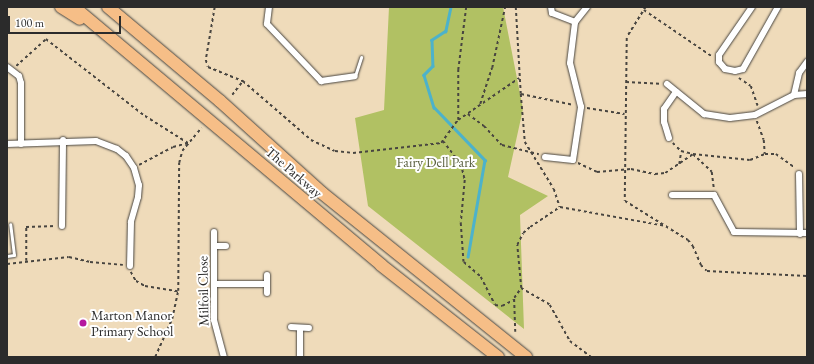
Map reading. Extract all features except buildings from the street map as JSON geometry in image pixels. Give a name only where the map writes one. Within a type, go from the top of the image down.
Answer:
[{"type":"highway","points":[[61,7],[124,48]]},
{"type":"highway","name":"The Parkway","points":[[74,7],[381,265],[498,357]]},
{"type":"highway","name":"The Parkway","points":[[108,7],[151,41],[334,203],[526,357]]},
{"type":"street","points":[[269,7],[267,24],[321,81],[355,76]]},
{"type":"street","points":[[551,7],[552,13],[575,22]]},
{"type":"street","points":[[545,157],[573,160],[581,107],[570,62],[575,22],[587,7]]},
{"type":"street","points":[[752,7],[719,55],[719,62],[725,69],[735,72],[743,69],[778,7]]},
{"type":"street","points":[[794,95],[799,73],[807,62]]},
{"type":"street","points":[[10,68],[21,83],[21,144]]},
{"type":"street","points":[[668,84],[676,92],[712,116],[730,118],[758,114],[794,95],[807,94]]},
{"type":"street","points":[[669,138],[664,122],[664,109],[676,92]]},
{"type":"street","points":[[62,226],[63,140]]},
{"type":"street","points":[[7,144],[63,140],[105,143],[126,156],[138,177],[138,197],[131,222],[130,266]]},
{"type":"street","points":[[798,174],[800,234]]},
{"type":"street","points":[[672,195],[714,195],[734,232],[807,233]]},
{"type":"street","name":"Milfoil Close","points":[[214,232],[214,320],[224,357]]},
{"type":"street","name":"Milfoil Close","points":[[214,246],[226,246]]},
{"type":"street","points":[[267,275],[267,293]]},
{"type":"street","points":[[215,284],[267,284]]},
{"type":"street","points":[[291,327],[309,328]]},
{"type":"street","points":[[300,328],[300,357]]},
{"type":"lane","points":[[355,76],[361,57]]},
{"type":"lane","points":[[7,256],[14,255],[10,224]]},
{"type":"path","points":[[215,7],[206,60],[208,67],[242,81],[310,140],[335,151],[353,153],[442,142],[458,120],[519,78]]},
{"type":"path","points":[[458,120],[458,70],[466,7]]},
{"type":"path","points":[[480,104],[492,68],[505,7]]},
{"type":"path","points":[[516,7],[519,78],[525,142],[554,189],[560,207]]},
{"type":"path","points":[[646,7],[627,38],[625,201],[668,226],[694,246],[701,265],[707,271],[807,276]]},
{"type":"path","points":[[644,10],[719,62]]},
{"type":"path","points":[[10,68],[46,39],[145,116],[188,143]]},
{"type":"path","points":[[738,78],[751,86],[764,140],[765,154]]},
{"type":"path","points":[[232,94],[242,81]]},
{"type":"path","points":[[626,82],[668,84]]},
{"type":"path","points":[[521,94],[581,107],[625,114]]},
{"type":"path","points":[[468,114],[484,126],[502,145],[530,150],[545,157]]},
{"type":"path","points":[[155,357],[172,319],[178,291],[179,163],[182,151],[201,128]]},
{"type":"path","points":[[669,138],[681,151],[692,154],[750,160],[765,154],[776,154],[785,159],[798,174]]},
{"type":"path","points":[[442,142],[461,164],[465,180],[461,224],[464,262],[481,278],[495,305],[502,306],[514,300]]},
{"type":"path","points":[[134,168],[173,147],[188,143]]},
{"type":"path","points":[[679,164],[681,151]]},
{"type":"path","points":[[573,160],[597,172],[625,170],[665,173],[692,154]]},
{"type":"path","points":[[692,154],[712,172],[714,195]]},
{"type":"path","points":[[515,332],[514,300],[521,288],[517,245],[519,240],[530,227],[560,207],[668,226]]},
{"type":"path","points":[[26,261],[26,227],[62,226]]},
{"type":"path","points":[[7,264],[69,257],[90,262],[130,266],[131,274],[145,286],[178,291]]},
{"type":"path","points":[[521,288],[550,305],[570,341],[592,357]]},
{"type":"green space","name":"Fairy Dell Park","points":[[389,7],[503,7],[523,109],[508,177],[548,196],[520,215],[524,329],[368,206],[355,118],[384,110]]},
{"type":"waterway","points":[[451,7],[446,31],[432,40],[433,66],[424,75],[434,107],[485,160],[468,257]]},
{"type":"place","name":"Marton Manor Primary School","points":[[83,323]]}]
